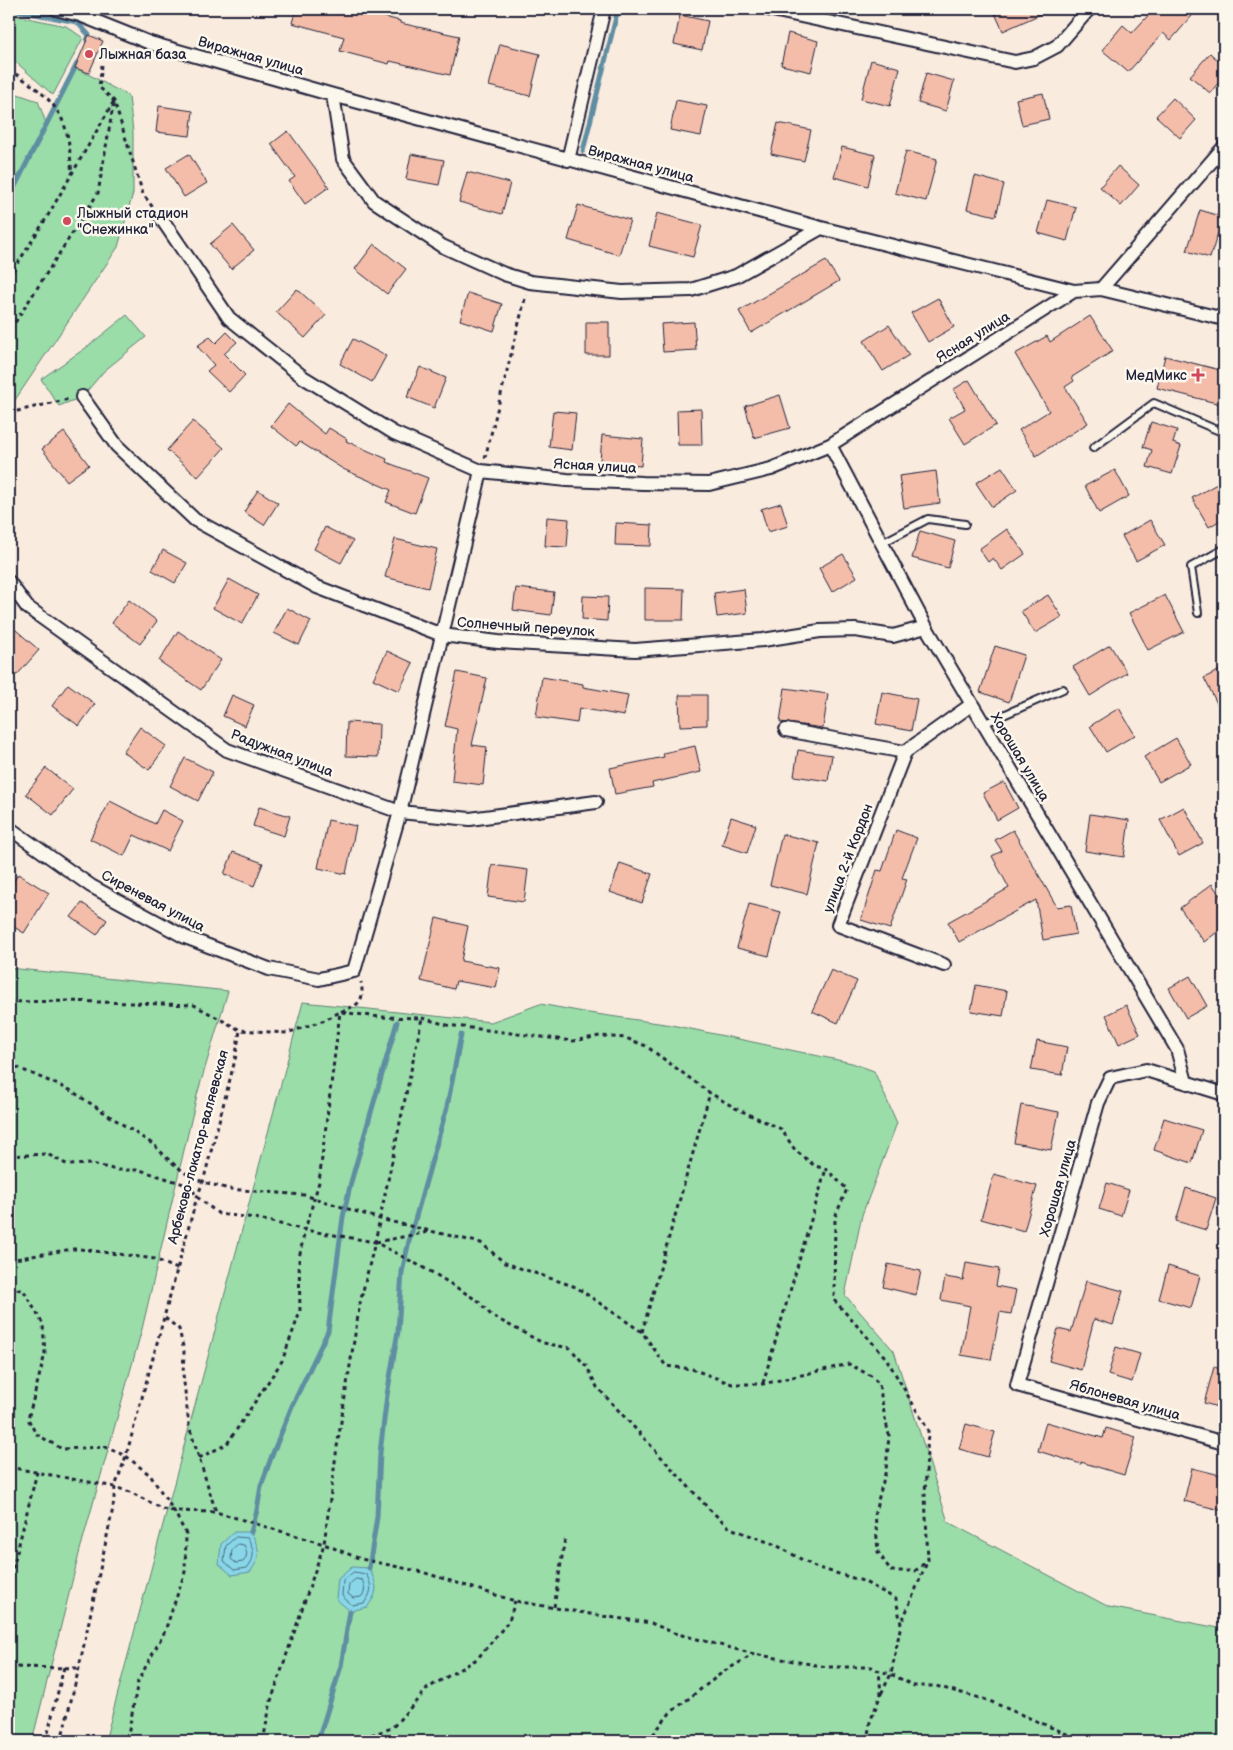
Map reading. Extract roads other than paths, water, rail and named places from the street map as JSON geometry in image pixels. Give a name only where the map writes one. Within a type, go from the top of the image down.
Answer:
[{"type":"street","name":"Виражная улица","points":[[56,9],[80,15],[150,43],[568,160],[821,228],[1074,291],[1101,289],[1224,319]]},
{"type":"street","points":[[568,160],[604,9]]},
{"type":"street","points":[[768,9],[1015,62],[1034,58],[1058,46],[1089,9]]},
{"type":"street","points":[[333,95],[343,159],[374,201],[442,246],[504,274],[530,282],[622,292],[691,290],[736,276],[821,228]]},
{"type":"street","points":[[1101,289],[1224,148]]},
{"type":"street","name":"Ясная улица","points":[[162,218],[229,318],[303,377],[394,433],[481,471],[567,480],[644,484],[709,484],[772,469],[830,445],[1074,291]]},
{"type":"street","name":"Солнечный переулок","points":[[82,397],[117,446],[195,520],[317,587],[442,635],[498,642],[635,650],[763,640],[820,631],[855,630],[893,636],[926,627]]},
{"type":"street","name":"Хорошая улица","points":[[830,445],[926,627],[1177,1049],[1186,1082]]},
{"type":"street","points":[[400,812],[481,471]]},
{"type":"street","name":"Радужная улица","points":[[9,582],[27,607],[227,750],[400,812],[470,819],[596,802]]},
{"type":"street","points":[[786,730],[905,752],[971,705]]},
{"type":"street","name":"улица 2-й Кордон","points":[[905,752],[838,925],[944,965]]},
{"type":"street","name":"Сиреневая улица","points":[[12,835],[91,886],[184,937],[269,969],[319,978],[354,971],[400,812]]},
{"type":"street","name":"Хорошая улица","points":[[1017,1385],[1098,1103],[1110,1078],[1146,1070],[1224,1094]]},
{"type":"street","name":"Яблоневая улица","points":[[1017,1385],[1224,1443]]},
{"type":"lane","points":[[1093,448],[1154,403],[1224,433]]},
{"type":"lane","points":[[882,543],[928,519],[965,524]]},
{"type":"lane","points":[[1198,613],[1191,567],[1224,549]]},
{"type":"lane","points":[[982,724],[1063,689]]},
{"type":"water","points":[[234,1532],[251,1532],[258,1548],[258,1557],[250,1572],[232,1575],[219,1564],[221,1544]]},
{"type":"water","points":[[352,1567],[369,1568],[376,1588],[374,1597],[367,1607],[350,1611],[336,1599],[338,1579]]},
{"type":"waterway","points":[[9,9],[77,22],[89,35],[87,41]]},
{"type":"waterway","points":[[583,151],[618,9]]},
{"type":"waterway","points":[[9,198],[78,62]]},
{"type":"waterway","points":[[251,1532],[261,1486],[271,1458],[292,1406],[328,1331],[343,1217],[351,1182],[397,1022]]},
{"type":"waterway","points":[[369,1568],[377,1517],[380,1453],[387,1395],[398,1331],[402,1272],[447,1107],[461,1035]]},
{"type":"waterway","points":[[318,1741],[341,1666],[350,1611]]},
{"type":"place","name":"Лыжная база","points":[[89,54]]},
{"type":"place","name":"Лыжный стадион \"Снежинка\"","points":[[67,221]]},
{"type":"place","name":"МедМикс","points":[[1198,375]]}]
